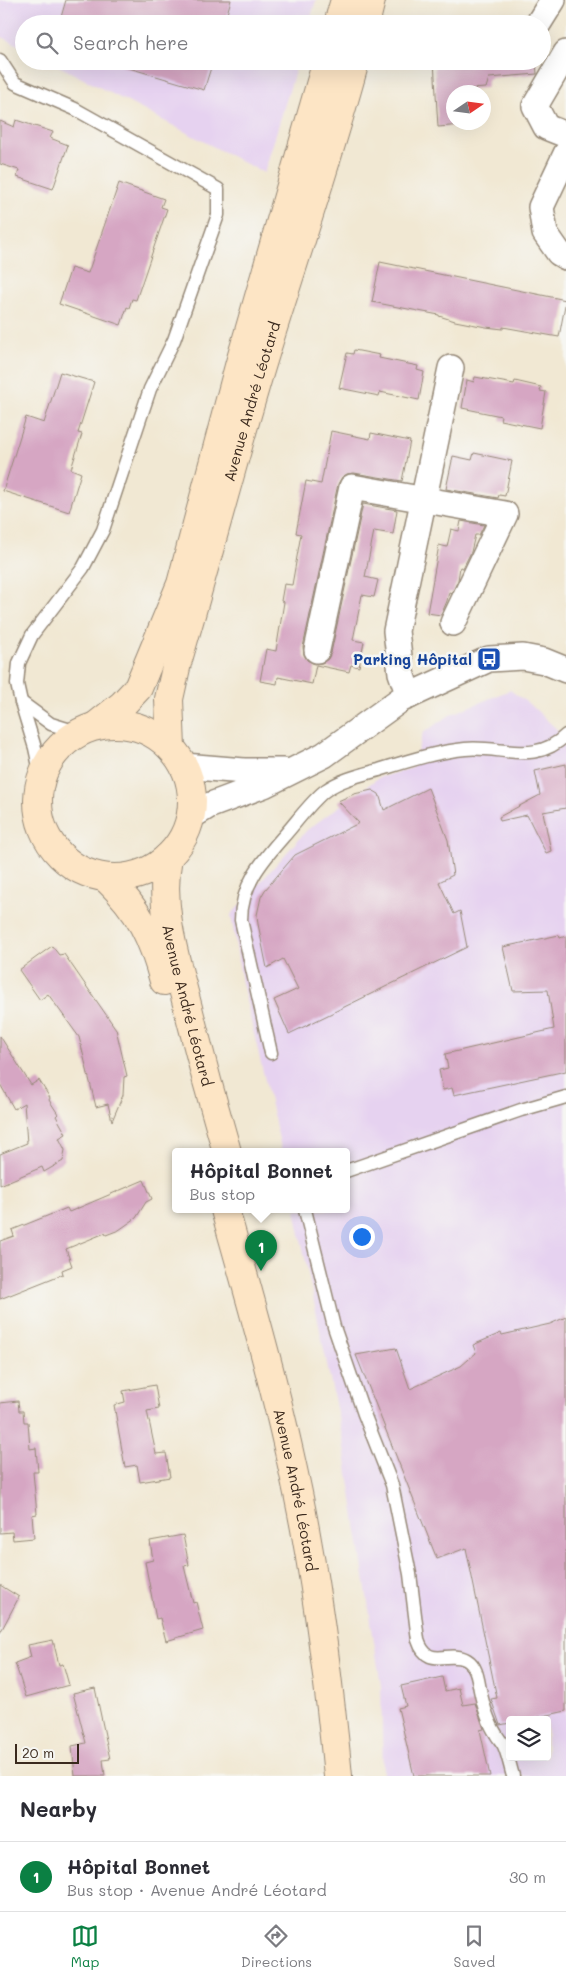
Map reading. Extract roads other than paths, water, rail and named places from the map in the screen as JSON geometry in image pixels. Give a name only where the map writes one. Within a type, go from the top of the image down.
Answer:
[{"type":"main road","points":[[341,15],[345,0]]},
{"type":"main road","points":[[368,15],[372,0]]},
{"type":"main road","name":"Avenue André Léotard","points":[[87,729],[122,705],[138,688],[181,584],[239,366],[324,70]]},
{"type":"main road","name":"Avenue André Léotard","points":[[178,757],[169,700],[177,663],[250,403],[352,70]]},
{"type":"main road","points":[[118,723],[137,726],[156,735],[178,757],[190,783],[192,800],[190,817],[182,839],[168,857],[154,867],[139,874],[123,878],[106,878],[74,867],[60,856],[42,827],[38,810],[41,776],[55,751],[87,729],[118,723]]},
{"type":"main road","name":"Avenue André Léotard","points":[[168,857],[164,878],[175,956],[226,1148]]},
{"type":"main road","name":"Avenue André Léotard","points":[[106,878],[126,897],[145,924],[159,961],[208,1148]]},
{"type":"main road","name":"Avenue André Léotard","points":[[226,1213],[259,1327],[278,1403],[305,1528],[329,1681],[338,1776]]},
{"type":"main road","name":"Avenue André Léotard","points":[[245,1213],[297,1413],[319,1523],[343,1678],[354,1776]]},
{"type":"street","points":[[544,15],[553,0]]},
{"type":"street","points":[[566,53],[535,106],[546,127],[566,135]]},
{"type":"street","points":[[566,154],[541,207],[545,233],[559,253],[566,257]]},
{"type":"street","points":[[409,696],[401,673],[396,631],[452,368]]},
{"type":"street","points":[[317,650],[352,487],[506,514],[453,623]]},
{"type":"street","points":[[190,817],[208,806],[264,785],[296,770],[324,755],[400,700],[489,659],[523,658],[544,661],[566,670]]},
{"type":"street","points":[[178,757],[244,771],[296,770]]},
{"type":"lane","points":[[0,60],[15,83],[75,108],[218,189],[218,215],[174,340],[150,390],[103,530],[84,568],[32,635],[19,662],[17,684],[41,776]]},
{"type":"lane","points":[[21,702],[51,724],[87,729]]},
{"type":"lane","points":[[271,1053],[241,920],[243,903],[246,889],[254,872],[324,791],[354,777],[436,753],[467,749],[525,753],[541,751],[559,742],[566,736]]},
{"type":"lane","points":[[350,1169],[521,1110],[566,1097]]},
{"type":"lane","points":[[306,1213],[334,1327],[364,1414],[392,1485],[410,1574],[418,1640],[421,1649],[429,1656],[442,1658],[456,1657],[467,1660],[476,1672],[482,1697],[495,1732],[504,1746],[513,1776]]},
{"type":"place","name":"Parking Hôpital","points":[[489,659]]},
{"type":"place","name":"Hôpital Bonnet","points":[[261,1271]]}]
